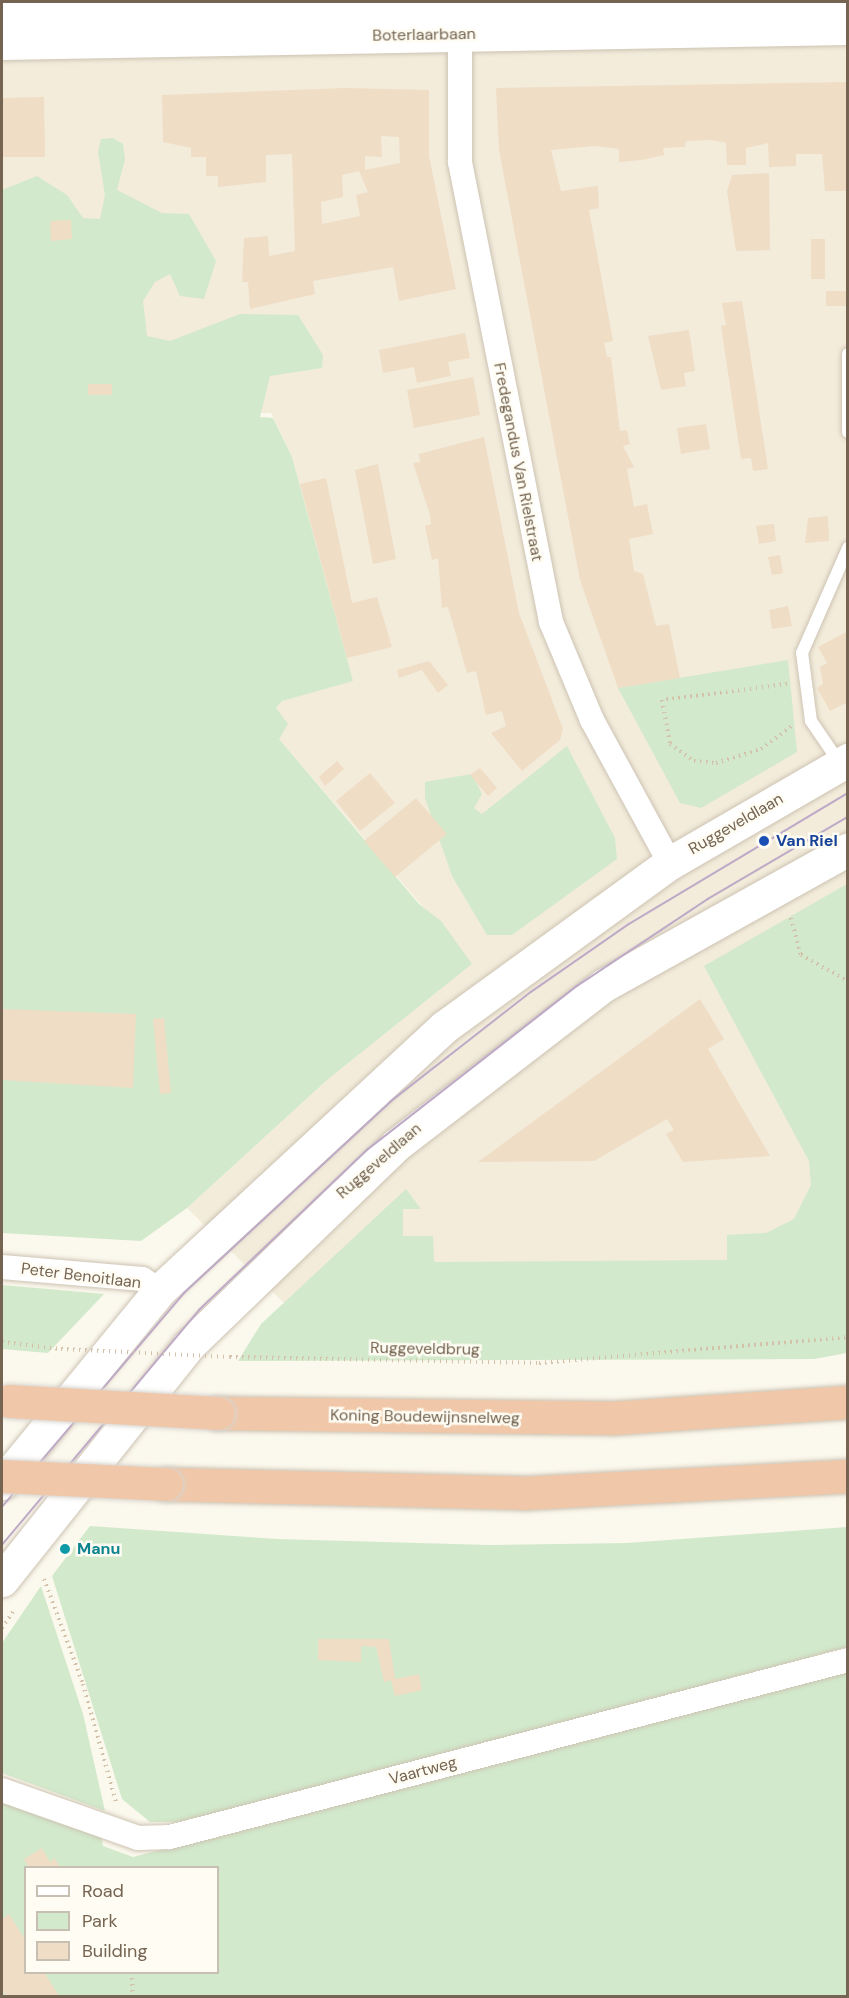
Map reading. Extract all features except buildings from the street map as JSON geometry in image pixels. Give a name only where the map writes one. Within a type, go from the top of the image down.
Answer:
[{"type":"highway","name":"Koning Boudewijnsnelweg","points":[[5,1401],[218,1413],[612,1418],[848,1402]]},
{"type":"highway","points":[[2,1476],[166,1484],[524,1493],[848,1476]]},
{"type":"street","name":"Boterlaarbaan","points":[[2,9],[168,19],[460,22],[848,2]]},
{"type":"street","name":"Boterlaarbaan","points":[[638,13],[848,28]]},
{"type":"street","name":"Boterlaarbaan","points":[[2,43],[168,19]]},
{"type":"street","name":"Fredegandus Van Rielstraat","points":[[460,22],[460,162],[550,622],[592,720],[670,863]]},
{"type":"street","name":"Ruggeveldlaan","points":[[2,1484],[159,1290],[444,1027],[670,863],[844,762]]},
{"type":"street","name":"Ruggeveldlaan","points":[[2,1580],[188,1346],[237,1292],[396,1145],[604,985],[848,849]]},
{"type":"street","name":"Peter Benoitlaan","points":[[2,1267],[142,1280],[159,1290]]},
{"type":"street","name":"Vaartweg","points":[[2,1790],[124,1833],[170,1838],[848,1660]]},
{"type":"lane","points":[[848,354],[848,432]]},
{"type":"lane","points":[[844,762],[811,721],[802,653],[848,548]]},
{"type":"path","points":[[806,681],[663,700],[664,709],[670,744],[678,754],[716,763],[761,749],[810,709]]},
{"type":"path","points":[[789,912],[801,955],[848,981]]},
{"type":"path","name":"Ruggeveldbrug","points":[[2,1342],[61,1349],[230,1357],[539,1363],[848,1337]]},
{"type":"path","points":[[39,1576],[48,1582],[83,1684],[124,1833]]},
{"type":"path","points":[[132,1974],[134,1996]]},
{"type":"shaded area","points":[[2,2],[847,2],[847,1292],[283,1302],[187,1208],[327,1080],[472,964],[279,739],[275,707],[282,701],[352,680],[292,457],[271,413],[2,414]]},
{"type":"green space","points":[[113,138],[123,144],[125,159],[117,190],[162,213],[189,214],[216,261],[204,299],[180,296],[170,274],[155,282],[143,301],[147,336],[170,341],[240,314],[298,315],[323,355],[322,368],[270,376],[260,417],[273,418],[292,457],[353,681],[282,701],[276,708],[288,724],[279,739],[419,904],[441,921],[472,964],[327,1080],[187,1208],[141,1241],[2,1233],[2,190],[37,176],[67,195],[83,218],[100,219],[105,195],[98,152],[101,139]]},
{"type":"green space","points":[[788,660],[797,752],[701,808],[680,803],[618,688]]},
{"type":"green space","points":[[567,746],[615,838],[617,859],[512,935],[487,935],[452,876],[425,798],[425,782],[472,774],[482,794],[474,808],[482,814]]},
{"type":"green space","points":[[847,884],[847,1353],[814,1359],[238,1361],[261,1324],[406,1189],[421,1209],[403,1209],[403,1236],[433,1236],[434,1262],[727,1260],[727,1235],[766,1233],[794,1219],[811,1185],[809,1161],[704,966]]},
{"type":"green space","points":[[2,1285],[104,1294],[48,1353],[2,1349]]},
{"type":"green space","points":[[90,1526],[277,1539],[489,1545],[627,1543],[847,1527],[847,1647],[275,1800],[177,1822],[150,1822],[122,1799],[52,1576]]},
{"type":"green space","points":[[41,1586],[83,1714],[105,1811],[2,1773],[2,1643]]},
{"type":"green space","points":[[847,1671],[847,1996],[2,1996],[2,1798],[100,1830],[103,1846],[133,1857]]},
{"type":"tram line","points":[[2,1507],[184,1293],[390,1102],[531,992],[629,924],[848,793]]},
{"type":"tram line","points":[[2,1545],[199,1310],[367,1150],[577,986],[708,899],[848,817]]},
{"type":"place","name":"Van Riel","points":[[764,841]]},
{"type":"place","name":"Manu","points":[[65,1549]]}]
